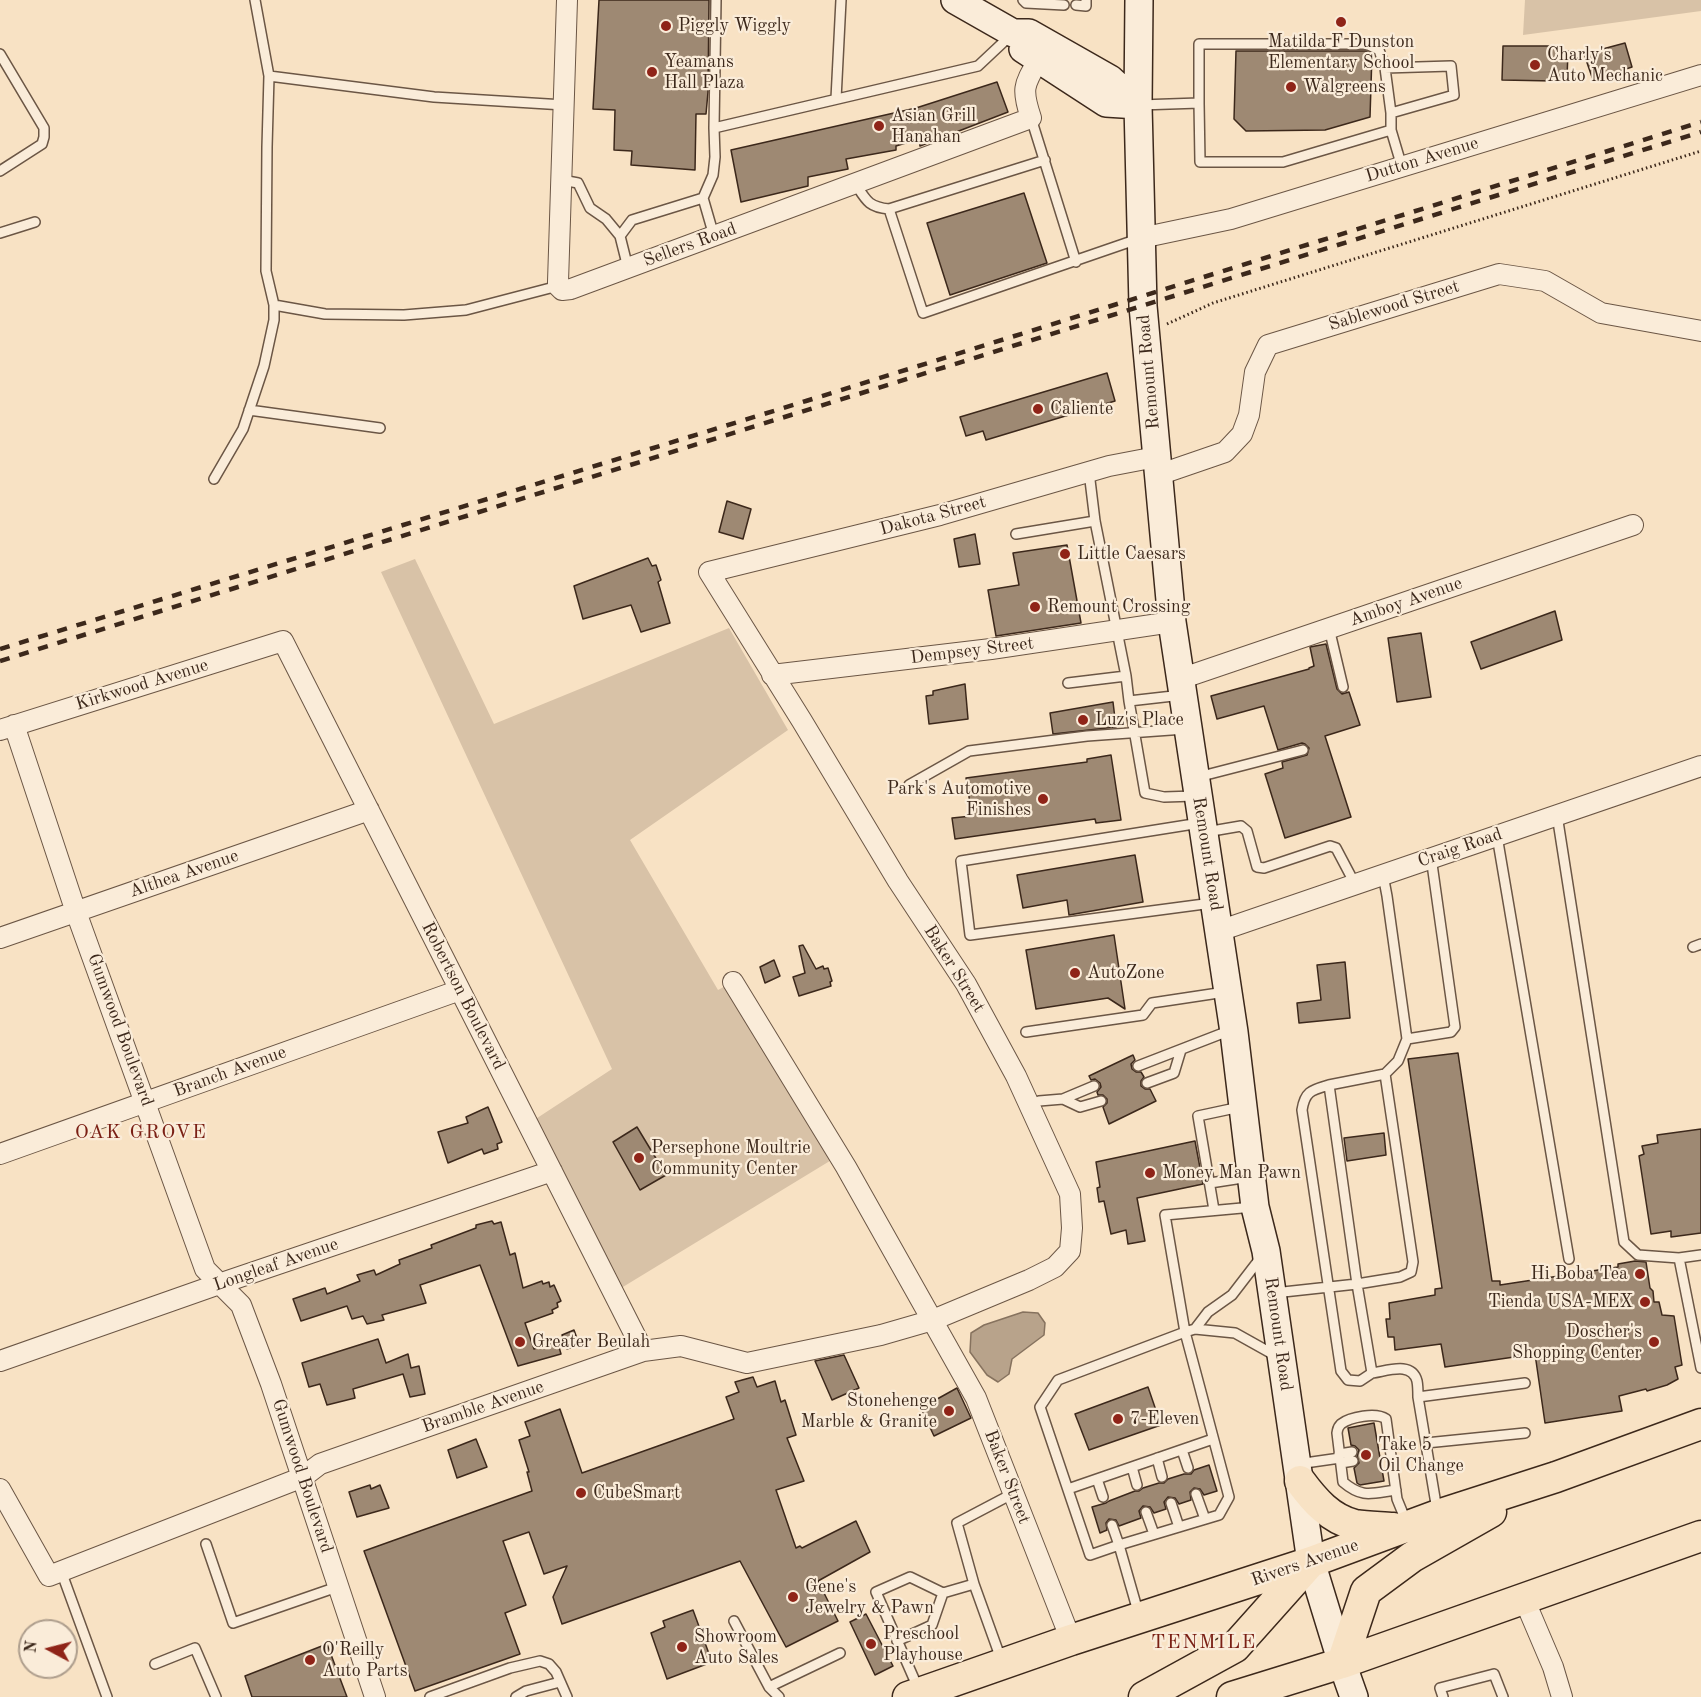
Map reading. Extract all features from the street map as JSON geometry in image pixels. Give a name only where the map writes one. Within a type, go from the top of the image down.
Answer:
[{"type":"main road","points":[[955,0],[1013,33],[1029,33],[1110,79],[1138,105]]},
{"type":"main road","name":"Remount Road","points":[[1139,0],[1138,105],[1143,306],[1172,622],[1228,991],[1256,1207],[1266,1251],[1311,1562],[1354,1697]]},
{"type":"main road","points":[[1013,33],[1022,49],[1106,103],[1138,105]]},
{"type":"main road","points":[[1342,1663],[1366,1591],[1412,1557],[1440,1527],[1556,1477],[1701,1424]]},
{"type":"main road","points":[[1298,1472],[1317,1503],[1336,1517],[1355,1525],[1405,1528]]},
{"type":"main road","name":"Rivers Avenue","points":[[914,1695],[1071,1640],[1311,1562],[1405,1528],[1440,1527]]},
{"type":"main road","points":[[1232,1697],[1342,1663],[1701,1536]]},
{"type":"main road","points":[[1144,1697],[1235,1647],[1311,1562]]},
{"type":"street","points":[[558,286],[567,0]]},
{"type":"street","points":[[1031,118],[1024,88],[1040,59]]},
{"type":"street","name":"Dutton Avenue","points":[[1141,238],[1231,219],[1701,75]]},
{"type":"street","name":"Sellers Road","points":[[558,286],[562,290],[572,289],[1031,118]]},
{"type":"street","name":"Sablewood Street","points":[[1157,466],[1225,453],[1242,434],[1249,415],[1255,372],[1268,345],[1499,274],[1545,281],[1601,313],[1701,331]]},
{"type":"street","name":"Dakota Street","points":[[709,572],[949,512],[1109,466],[1157,466]]},
{"type":"street","name":"Amboy Avenue","points":[[1181,687],[1329,628],[1633,525]]},
{"type":"street","name":"Baker Street","points":[[709,572],[898,881],[966,984],[1030,1105],[1070,1194],[1072,1228],[1070,1251],[1055,1267],[933,1320]]},
{"type":"street","name":"Dempsey Street","points":[[772,675],[991,649],[1172,622]]},
{"type":"street","name":"Kirkwood Avenue","points":[[7,727],[283,641]]},
{"type":"street","name":"Robertson Boulevard","points":[[283,641],[643,1351]]},
{"type":"street","name":"Gumwood Boulevard","points":[[7,727],[146,1101],[205,1269],[242,1305],[272,1384],[375,1697]]},
{"type":"street","name":"Craig Road","points":[[1219,931],[1701,766]]},
{"type":"street","name":"Althea Avenue","points":[[0,938],[369,810]]},
{"type":"street","name":"Baker Street","points":[[733,981],[846,1167],[976,1398],[1071,1640]]},
{"type":"street","name":"Branch Avenue","points":[[0,1154],[460,990]]},
{"type":"street","name":"Longleaf Avenue","points":[[0,1360],[552,1172]]},
{"type":"street","name":"Bramble Avenue","points":[[55,1574],[303,1477],[320,1464],[643,1351],[681,1346],[747,1363],[881,1335],[933,1320]]},
{"type":"street","points":[[0,1489],[55,1574]]},
{"type":"street","points":[[1524,1599],[1552,1667],[1558,1696]]},
{"type":"lane","points":[[214,479],[243,429],[264,366],[274,320],[274,305],[266,271],[269,76],[255,0]]},
{"type":"lane","points":[[714,236],[703,198],[712,175],[715,157],[716,0]]},
{"type":"lane","points":[[836,99],[841,0]]},
{"type":"lane","points":[[1023,0],[1026,3],[1064,5]]},
{"type":"lane","points":[[1076,5],[1086,6],[1086,0]]},
{"type":"lane","points":[[714,128],[978,66],[1013,33]]},
{"type":"lane","points":[[1391,130],[1283,162],[1200,162],[1199,44],[1366,44],[1379,50],[1385,68],[1391,130],[1402,167]]},
{"type":"lane","points":[[0,54],[44,128],[42,144],[0,171]]},
{"type":"lane","points":[[1385,68],[1451,66],[1454,95],[1391,113]]},
{"type":"lane","points":[[269,76],[434,97],[564,105]]},
{"type":"lane","points":[[1138,105],[1198,103]]},
{"type":"lane","points":[[1031,118],[1076,262]]},
{"type":"lane","points":[[855,183],[866,202],[877,208],[889,209],[1045,160]]},
{"type":"lane","points":[[561,180],[578,183],[590,208],[606,219],[620,236],[628,268]]},
{"type":"lane","points":[[620,236],[632,220],[703,198]]},
{"type":"lane","points":[[889,209],[923,313],[1141,238]]},
{"type":"lane","points":[[0,233],[35,222]]},
{"type":"lane","points":[[274,305],[324,314],[404,315],[466,310],[558,286]]},
{"type":"lane","points":[[249,411],[380,428]]},
{"type":"lane","points":[[1089,472],[1095,521],[1126,676],[1145,793],[1164,797],[1303,750]]},
{"type":"lane","points":[[1016,534],[1095,521]]},
{"type":"lane","points":[[1329,628],[1343,687]]},
{"type":"lane","points":[[1068,683],[1126,676]]},
{"type":"lane","points":[[1129,700],[1181,687]]},
{"type":"lane","points":[[909,785],[969,751],[1088,736],[1187,729]]},
{"type":"lane","points":[[1557,815],[1624,1242],[1638,1255],[1679,1258],[1701,1255]]},
{"type":"lane","points":[[1214,902],[970,935],[962,861],[1203,827],[1241,826],[1247,831],[1257,867],[1264,868],[1330,846],[1336,848],[1355,884]]},
{"type":"lane","points":[[1497,836],[1569,1259]]},
{"type":"lane","points":[[1407,1040],[1451,1032],[1455,1027],[1431,857]]},
{"type":"lane","points":[[1383,875],[1407,1040],[1398,1061],[1385,1074],[1312,1090],[1304,1098],[1302,1110],[1341,1371],[1348,1380],[1360,1381],[1372,1373],[1405,1368],[1413,1372],[1417,1381],[1440,1527]]},
{"type":"lane","points":[[1026,1032],[1143,1015],[1152,1003],[1228,991]]},
{"type":"lane","points":[[1138,1066],[1233,1030]]},
{"type":"lane","points":[[1147,1083],[1174,1073],[1181,1050]]},
{"type":"lane","points":[[1272,1293],[1357,1284],[1400,1277],[1411,1272],[1413,1262],[1385,1074]]},
{"type":"lane","points":[[1329,1085],[1372,1373]]},
{"type":"lane","points":[[1030,1105],[1040,1101],[1063,1099],[1094,1086]]},
{"type":"lane","points":[[1063,1099],[1080,1107],[1101,1101]]},
{"type":"lane","points":[[1214,1210],[1198,1116],[1244,1107]]},
{"type":"lane","points":[[1210,1183],[1252,1177]]},
{"type":"lane","points":[[1256,1207],[1165,1215],[1185,1332],[1229,1497],[1218,1515],[1090,1555],[1040,1407],[1058,1380],[1185,1332],[1195,1329],[1235,1333],[1281,1359]]},
{"type":"lane","points":[[1195,1329],[1208,1312],[1232,1295],[1266,1251]]},
{"type":"lane","points":[[1679,1258],[1701,1368]]},
{"type":"lane","points":[[1418,1396],[1525,1383]]},
{"type":"lane","points":[[1396,1490],[1364,1494],[1353,1491],[1343,1482],[1337,1433],[1343,1423],[1370,1415],[1386,1419],[1390,1446],[1396,1490],[1397,1499],[1405,1528]]},
{"type":"lane","points":[[1426,1443],[1525,1433]]},
{"type":"lane","points":[[1068,1489],[1213,1439]]},
{"type":"lane","points":[[1390,1446],[1378,1448],[1390,1446]]},
{"type":"lane","points":[[1182,1450],[1188,1468]]},
{"type":"lane","points":[[1298,1472],[1352,1452],[1339,1455]]},
{"type":"lane","points":[[1156,1458],[1162,1476]]},
{"type":"lane","points":[[1132,1467],[1137,1485]]},
{"type":"lane","points":[[1097,1479],[1103,1497]]},
{"type":"lane","points":[[1003,1663],[974,1584],[957,1523],[1014,1493]]},
{"type":"lane","points":[[1197,1494],[1205,1519]]},
{"type":"lane","points":[[1172,1503],[1179,1527]]},
{"type":"lane","points":[[1146,1512],[1154,1534]]},
{"type":"lane","points":[[1112,1525],[1140,1617]]},
{"type":"lane","points":[[206,1544],[233,1623],[337,1587]]},
{"type":"lane","points":[[55,1574],[107,1697]]},
{"type":"lane","points":[[914,1695],[913,1678],[876,1592],[910,1577],[943,1593],[974,1584]]},
{"type":"lane","points":[[897,1641],[932,1625],[943,1593]]},
{"type":"lane","points":[[734,1621],[769,1687],[779,1697]]},
{"type":"lane","points":[[155,1664],[195,1648],[216,1697]]},
{"type":"lane","points":[[769,1687],[840,1653]]},
{"type":"lane","points":[[429,1697],[510,1668],[540,1661],[549,1664],[556,1672],[567,1697]]},
{"type":"lane","points":[[1443,1697],[1440,1688],[1494,1674],[1503,1697]]},
{"type":"lane","points":[[516,1697],[525,1691],[560,1682]]},
{"type":"path","points":[[1146,334],[1213,303],[1701,151]]},
{"type":"shaded area","points":[[1525,0],[1701,0],[1701,11],[1523,35]]},
{"type":"shaded area","points":[[415,559],[494,724],[729,628],[788,730],[630,840],[718,990],[733,982],[838,1156],[613,1293],[528,1124],[612,1069],[381,572]]},
{"type":"shaded area","points":[[1023,1312],[1038,1313],[1045,1323],[1044,1335],[1012,1359],[1009,1374],[998,1382],[987,1375],[970,1352],[971,1333],[984,1325]]},
{"type":"building","name":"Yeamans Hall Plaza","points":[[599,0],[709,0],[708,92],[706,114],[696,114],[695,170],[631,165],[632,151],[614,150],[615,110],[593,109]]},
{"type":"building","points":[[1625,43],[1632,67],[1593,80],[1584,54]]},
{"type":"building","name":"Charly's Auto Mechanic","points":[[1503,46],[1559,46],[1557,51],[1568,51],[1567,78],[1555,78],[1554,81],[1502,80]]},
{"type":"building","name":"Walgreens","points":[[1236,51],[1366,51],[1372,54],[1370,117],[1325,130],[1246,131],[1234,119]]},
{"type":"building","name":"Yeamans Hall Plaza","points":[[997,82],[1008,112],[920,146],[919,139],[896,146],[896,150],[846,159],[848,169],[808,177],[808,186],[741,202],[731,150],[916,108]]},
{"type":"building","points":[[1024,193],[1047,263],[950,295],[927,223]]},
{"type":"building","name":"Caliente","points":[[1107,373],[1115,401],[986,440],[983,431],[966,436],[960,417]]},
{"type":"building","points":[[727,501],[751,509],[743,539],[719,532]]},
{"type":"building","points":[[975,534],[980,564],[959,567],[954,539]]},
{"type":"building","name":"Remount Crossing","points":[[1067,545],[1081,623],[996,636],[988,590],[1019,585],[1013,553]]},
{"type":"building","points":[[648,558],[652,566],[656,565],[661,580],[658,582],[670,623],[641,632],[631,605],[583,619],[574,586]]},
{"type":"building","points":[[1555,611],[1562,640],[1481,669],[1471,642]]},
{"type":"building","points":[[1421,633],[1431,697],[1397,702],[1388,638]]},
{"type":"building","points":[[1326,644],[1337,689],[1342,694],[1349,692],[1360,725],[1325,736],[1351,817],[1285,838],[1265,774],[1283,768],[1282,762],[1307,755],[1309,748],[1302,743],[1278,750],[1264,706],[1217,719],[1211,696],[1309,669],[1314,666],[1310,647]]},
{"type":"building","points":[[965,684],[968,719],[929,724],[926,696],[933,695],[933,691]]},
{"type":"building","name":"Luz's Place","points":[[1113,702],[1116,727],[1053,734],[1050,713]]},
{"type":"building","name":"Park's Automotive Finishes","points":[[1111,755],[1121,820],[1096,823],[1095,819],[955,839],[952,818],[972,816],[966,778],[1087,762],[1087,759]]},
{"type":"building","points":[[1135,855],[1143,902],[1069,915],[1067,900],[1023,908],[1017,875]]},
{"type":"building","name":"AutoZone","points":[[1114,935],[1125,1009],[1108,998],[1036,1009],[1026,950]]},
{"type":"building","points":[[803,945],[816,969],[823,966],[824,969],[828,968],[832,981],[831,986],[799,996],[793,977],[805,973],[799,946]]},
{"type":"building","points":[[774,960],[780,976],[765,983],[760,967]]},
{"type":"building","points":[[1345,962],[1350,1018],[1299,1023],[1297,1003],[1321,1000],[1317,965]]},
{"type":"building","points":[[1458,1053],[1492,1281],[1500,1281],[1500,1285],[1618,1267],[1618,1264],[1635,1261],[1646,1262],[1654,1302],[1659,1302],[1662,1315],[1674,1316],[1682,1365],[1675,1367],[1678,1379],[1647,1391],[1646,1389],[1619,1396],[1622,1411],[1545,1423],[1535,1354],[1445,1367],[1441,1344],[1395,1350],[1394,1337],[1388,1337],[1386,1319],[1390,1319],[1389,1303],[1435,1295],[1435,1289],[1442,1288],[1408,1059]]},
{"type":"building","points":[[1133,1055],[1135,1060],[1131,1064],[1132,1069],[1141,1072],[1144,1077],[1141,1086],[1150,1089],[1156,1101],[1109,1124],[1103,1107],[1107,1099],[1103,1095],[1098,1095],[1100,1083],[1095,1079],[1091,1080],[1089,1076]]},
{"type":"building","points":[[488,1107],[502,1142],[497,1144],[498,1149],[484,1154],[482,1149],[448,1163],[438,1132],[468,1123],[466,1117]]},
{"type":"building","name":"Persephone Moultrie Community Center","points":[[637,1127],[666,1175],[640,1190],[613,1142]]},
{"type":"building","points":[[1701,1129],[1701,1233],[1671,1237],[1671,1231],[1651,1234],[1639,1156],[1644,1154],[1642,1146],[1658,1143],[1657,1135]]},
{"type":"building","points":[[1384,1133],[1386,1155],[1347,1161],[1344,1138]]},
{"type":"building","name":"Money Man Pawn","points":[[1195,1141],[1203,1184],[1137,1198],[1145,1241],[1128,1244],[1126,1230],[1111,1234],[1104,1201],[1099,1202],[1097,1188],[1100,1187],[1096,1162]]},
{"type":"building","points":[[492,1221],[494,1224],[501,1222],[510,1255],[515,1253],[523,1288],[542,1281],[543,1284],[549,1282],[550,1287],[554,1285],[561,1301],[557,1303],[558,1307],[552,1310],[553,1313],[525,1323],[534,1349],[557,1340],[561,1354],[518,1366],[480,1265],[420,1285],[426,1303],[382,1315],[384,1320],[367,1324],[363,1316],[352,1319],[347,1306],[301,1321],[293,1299],[325,1288],[327,1294],[360,1281],[357,1275],[374,1270],[376,1275],[400,1264],[399,1260],[432,1248],[431,1245],[476,1228],[476,1225]]},
{"type":"building","points":[[574,1330],[579,1344],[567,1349],[562,1335]]},
{"type":"building","points":[[378,1339],[386,1363],[408,1354],[411,1368],[419,1366],[425,1394],[410,1397],[403,1374],[353,1389],[355,1398],[327,1405],[320,1384],[309,1387],[302,1363]]},
{"type":"building","points":[[844,1355],[859,1388],[832,1400],[815,1361]]},
{"type":"building","points":[[753,1377],[757,1387],[775,1381],[781,1402],[785,1400],[796,1435],[787,1438],[804,1481],[776,1490],[796,1548],[800,1546],[802,1548],[856,1521],[870,1552],[818,1581],[838,1621],[786,1647],[740,1561],[562,1624],[553,1597],[567,1566],[544,1574],[529,1532],[503,1541],[526,1605],[505,1613],[520,1654],[415,1691],[364,1551],[532,1491],[519,1440],[530,1436],[525,1422],[560,1409],[582,1473],[734,1419],[726,1397],[739,1392],[735,1382]]},
{"type":"building","name":"7-Eleven","points":[[1148,1387],[1161,1425],[1089,1450],[1075,1414]]},
{"type":"building","name":"Stonehenge Marble & Granite","points":[[957,1388],[971,1418],[934,1436],[921,1408]]},
{"type":"building","name":"Take 5 Oil Change","points":[[1374,1423],[1384,1481],[1360,1485],[1357,1483],[1354,1468],[1359,1463],[1357,1456],[1359,1450],[1351,1445],[1348,1428]]},
{"type":"building","points":[[476,1439],[487,1467],[457,1478],[448,1450]]},
{"type":"building","points":[[1209,1465],[1217,1491],[1204,1495],[1200,1489],[1194,1488],[1190,1492],[1191,1500],[1179,1504],[1175,1498],[1168,1497],[1164,1502],[1166,1509],[1154,1513],[1150,1507],[1143,1506],[1139,1511],[1141,1518],[1119,1526],[1116,1520],[1109,1519],[1106,1523],[1107,1530],[1100,1533],[1092,1507],[1143,1488],[1164,1483],[1168,1479],[1191,1474],[1194,1470]]},
{"type":"building","points":[[370,1485],[371,1489],[380,1485],[389,1508],[357,1517],[349,1492]]},
{"type":"building","name":"Showroom Auto Sales","points":[[693,1610],[712,1662],[667,1679],[651,1633],[665,1627],[663,1621]]},
{"type":"building","name":"Preschool Playhouse","points":[[866,1614],[893,1666],[875,1675],[850,1622]]},
{"type":"building","name":"O'Reilly Auto Parts","points":[[327,1644],[347,1697],[252,1697],[245,1676]]},
{"type":"railway","points":[[0,649],[1701,122]]},
{"type":"railway","points":[[0,661],[1701,132]]},
{"type":"place","name":"Matilda F Dunston Elementary School","points":[[1341,22]]},
{"type":"place","name":"Piggly Wiggly","points":[[666,26]]},
{"type":"place","name":"Charly's Auto Mechanic","points":[[1535,65]]},
{"type":"place","name":"Yeamans Hall Plaza","points":[[652,72]]},
{"type":"place","name":"Walgreens","points":[[1291,87]]},
{"type":"place","name":"Asian Grill Hanahan","points":[[879,126]]},
{"type":"place","name":"Caliente","points":[[1038,409]]},
{"type":"place","name":"Little Caesars","points":[[1065,554]]},
{"type":"place","name":"Remount Crossing","points":[[1035,607]]},
{"type":"place","name":"Luz's Place","points":[[1083,720]]},
{"type":"place","name":"Park's Automotive Finishes","points":[[1043,799]]},
{"type":"place","name":"AutoZone","points":[[1075,973]]},
{"type":"place","name":"Persephone Moultrie Community Center","points":[[639,1158]]},
{"type":"place","name":"Money Man Pawn","points":[[1150,1173]]},
{"type":"place","name":"Hi Boba Tea","points":[[1640,1274]]},
{"type":"place","name":"Tienda USA-MEX","points":[[1645,1302]]},
{"type":"place","name":"Greater Beulah","points":[[520,1342]]},
{"type":"place","name":"Doscher's Shopping Center","points":[[1654,1342]]},
{"type":"place","name":"Stonehenge Marble & Granite","points":[[949,1411]]},
{"type":"place","name":"7-Eleven","points":[[1118,1419]]},
{"type":"place","name":"Take 5 Oil Change","points":[[1366,1455]]},
{"type":"place","name":"CubeSmart","points":[[581,1493]]},
{"type":"place","name":"Gene's Jewelry & Pawn","points":[[793,1597]]},
{"type":"place","name":"Preschool Playhouse","points":[[871,1644]]},
{"type":"place","name":"Showroom Auto Sales","points":[[682,1647]]},
{"type":"place","name":"O'Reilly Auto Parts","points":[[310,1660]]},
{"type":"district","name":"OAK GROVE","points":[[141,1133]]},
{"type":"district","name":"TENMILE","points":[[1204,1643]]}]
